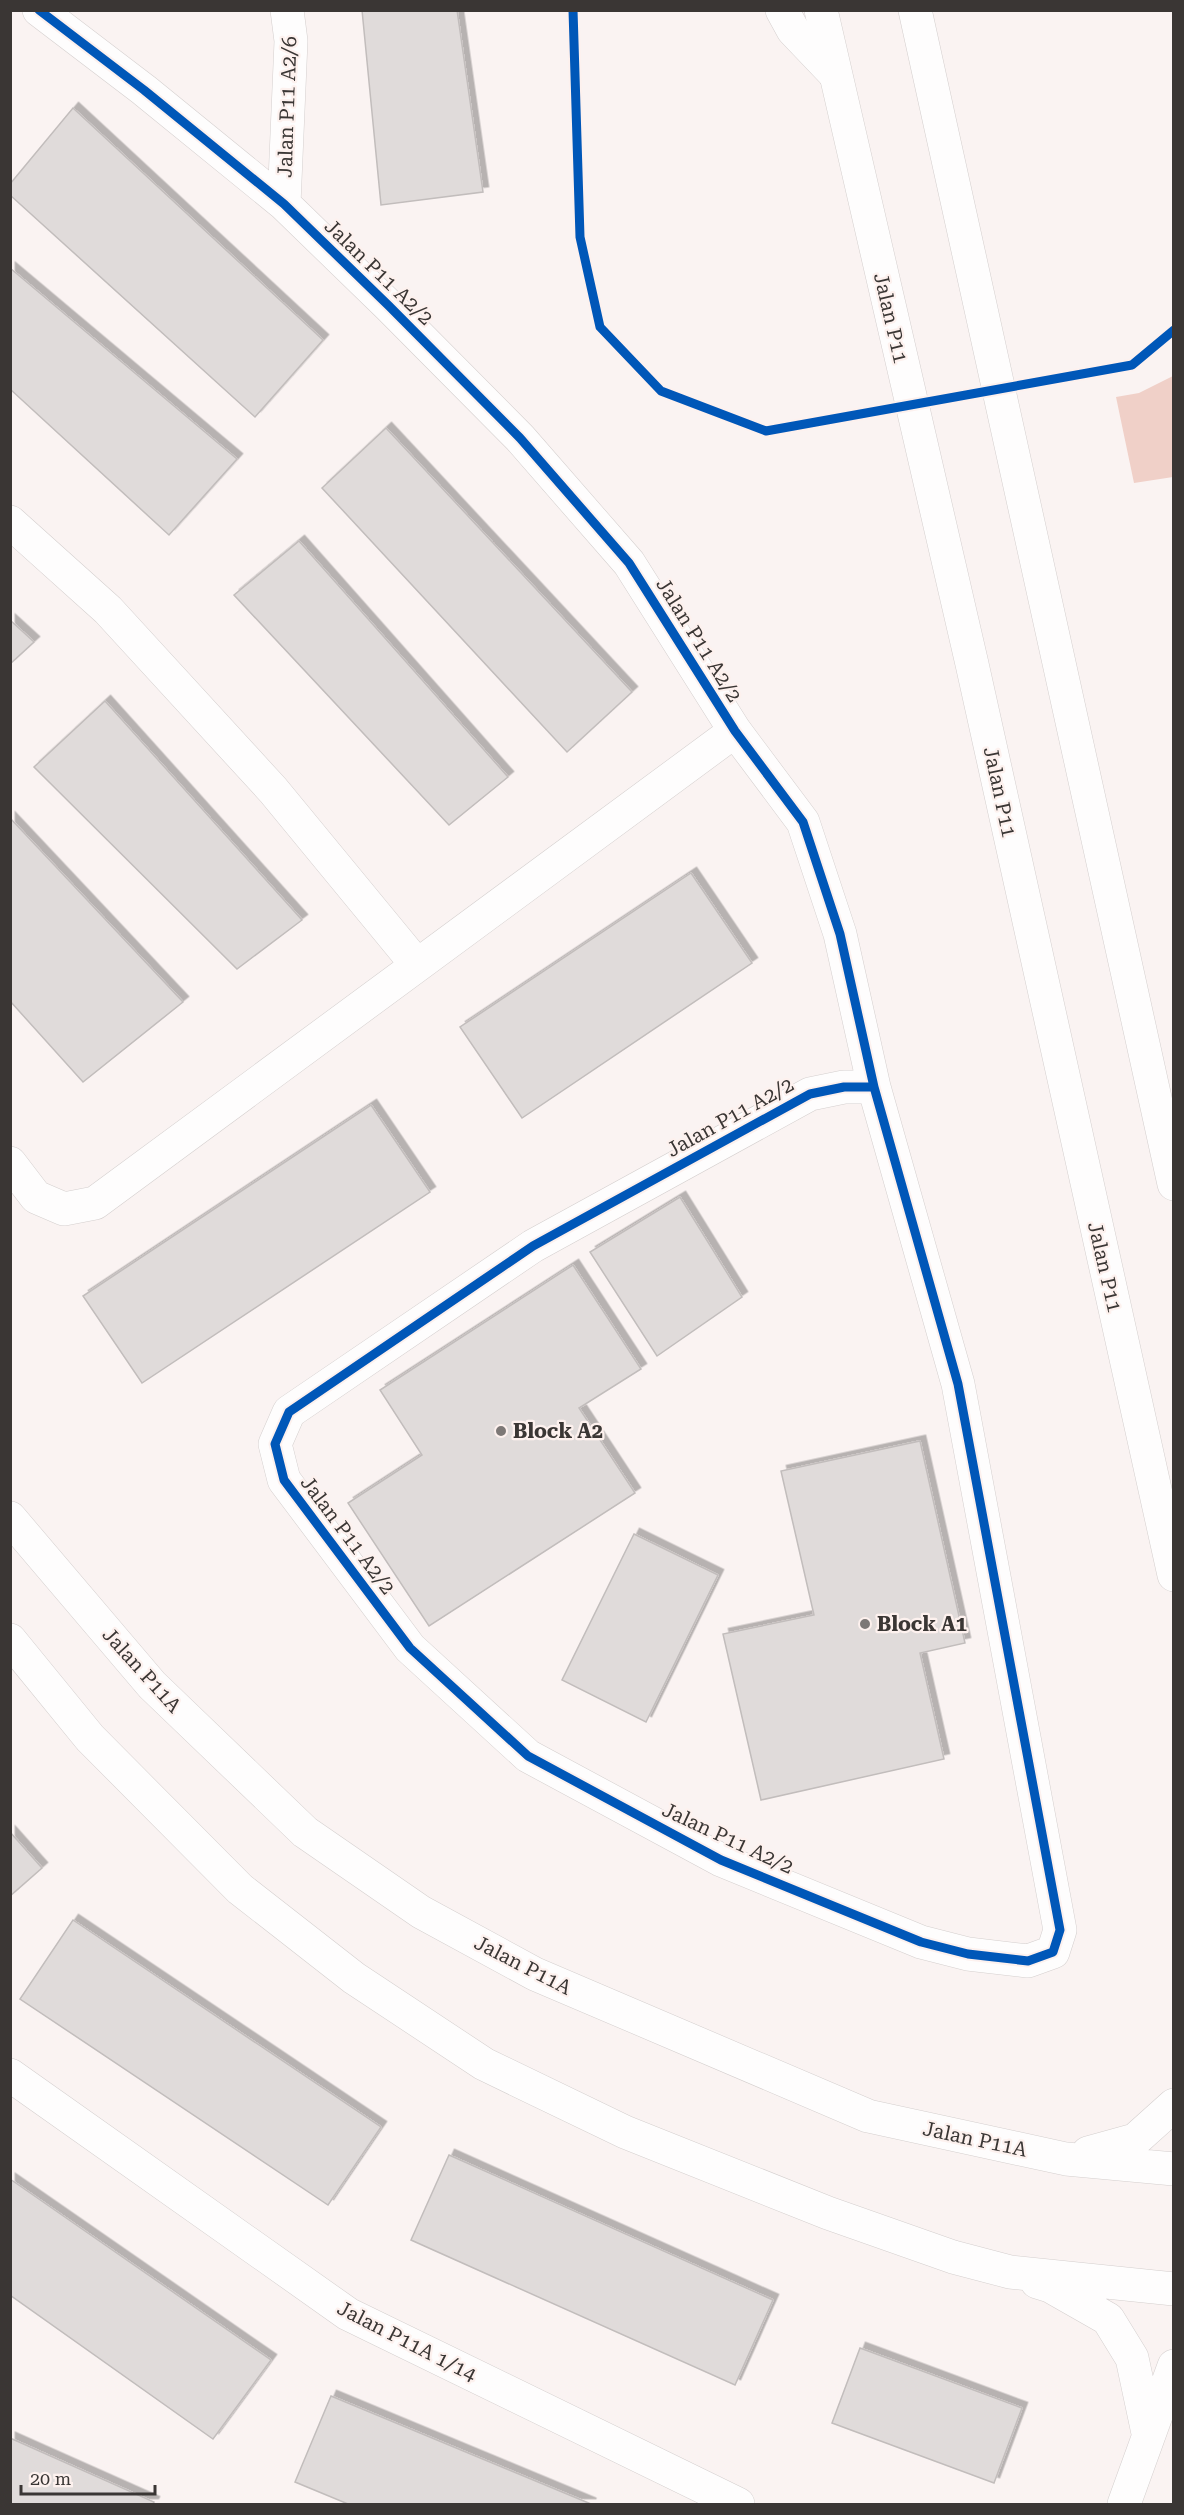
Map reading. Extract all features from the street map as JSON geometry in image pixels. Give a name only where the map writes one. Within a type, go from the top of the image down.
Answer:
[{"type":"street","name":"Jalan P11 A2/2","points":[[39,10],[144,90],[284,204],[520,438],[629,563],[735,730],[803,822],[840,934],[874,1087],[958,1384],[1060,1930],[1053,1952],[1028,1961],[968,1954],[921,1942],[722,1860],[528,1756],[410,1648],[284,1480],[275,1444],[289,1412],[533,1246],[810,1094],[844,1087],[874,1087]]},
{"type":"street","name":"Jalan P11 A2/6","points":[[284,204],[291,41],[287,10]]},
{"type":"street","points":[[782,10],[793,30],[834,73]]},
{"type":"street","name":"Jalan P11","points":[[821,10],[972,664],[1173,1575]]},
{"type":"street","points":[[915,10],[1173,1184]]},
{"type":"street","points":[[10,522],[108,610],[273,790],[417,965]]},
{"type":"street","name":"Jalan P11 A2/2","points":[[10,1163],[36,1197],[64,1209],[95,1203],[735,730]]},
{"type":"street","name":"Jalan P11A","points":[[10,1518],[152,1685],[305,1832],[421,1912],[535,1974],[868,2116],[1066,2159],[1173,2169]]},
{"type":"street","points":[[10,1640],[90,1738],[240,1889],[354,1978],[484,2064],[625,2132],[807,2205],[953,2257],[1010,2272],[1050,2286],[1108,2319],[1132,2358],[1148,2433]]},
{"type":"street","name":"Jalan P11A 1/14","points":[[10,2075],[348,2314],[738,2505]]},
{"type":"street","points":[[1066,2159],[1135,2140],[1173,2105]]},
{"type":"street","points":[[1010,2272],[1173,2289]]},
{"type":"street","points":[[1124,2505],[1173,2366]]},
{"type":"shaded area","points":[[1173,376],[1173,477],[1134,483],[1116,397],[1139,393]]},
{"type":"building","points":[[362,10],[457,10],[483,192],[381,205]]},
{"type":"building","points":[[73,108],[323,340],[255,417],[10,195],[10,184]]},
{"type":"building","points":[[10,268],[237,459],[169,535],[10,389]]},
{"type":"building","points":[[386,428],[632,692],[567,752],[322,488]]},
{"type":"building","points":[[299,541],[508,777],[449,825],[234,595]]},
{"type":"building","points":[[10,620],[34,642],[10,664]]},
{"type":"building","points":[[105,701],[302,920],[237,969],[34,767]]},
{"type":"building","points":[[10,818],[183,1002],[83,1082],[10,1001]]},
{"type":"building","points":[[691,873],[752,963],[522,1118],[460,1027]]},
{"type":"building","points":[[371,1105],[430,1192],[142,1383],[83,1296]]},
{"type":"building","points":[[680,1197],[742,1297],[657,1356],[590,1252]]},
{"type":"building","name":"Block A2","points":[[573,1265],[641,1369],[579,1408],[635,1493],[429,1626],[348,1503],[422,1455],[380,1390]]},
{"type":"building","name":"Block A1","points":[[920,1441],[965,1643],[920,1653],[944,1759],[761,1800],[723,1634],[814,1615],[781,1471]]},
{"type":"building","points":[[634,1534],[718,1575],[646,1722],[562,1680]]},
{"type":"building","points":[[10,1832],[42,1868],[10,1896]]},
{"type":"building","points":[[73,1920],[381,2127],[328,2205],[20,1999]]},
{"type":"building","points":[[449,2155],[773,2300],[735,2385],[411,2240]]},
{"type":"building","points":[[10,2179],[271,2360],[213,2439],[10,2295]]},
{"type":"building","points":[[860,2348],[1022,2408],[994,2483],[832,2423]]},
{"type":"building","points":[[331,2396],[591,2504],[348,2504],[295,2482]]},
{"type":"building","points":[[10,2438],[154,2502],[153,2504],[10,2504]]},
{"type":"cycle path","points":[[39,10],[144,90],[284,204],[520,438],[629,563],[735,731],[803,822],[840,934],[874,1087],[958,1384],[1060,1930],[1053,1952],[1028,1961],[968,1954],[921,1942],[721,1860],[528,1756],[410,1648],[284,1480],[275,1444],[289,1412],[533,1246],[810,1094],[844,1087],[874,1087]]},
{"type":"cycle path","points":[[573,10],[580,237],[600,327],[661,391],[766,431],[1132,365],[1174,330]]},
{"type":"place","name":"Block A2","points":[[501,1431]]},
{"type":"place","name":"Block A1","points":[[865,1624]]}]
